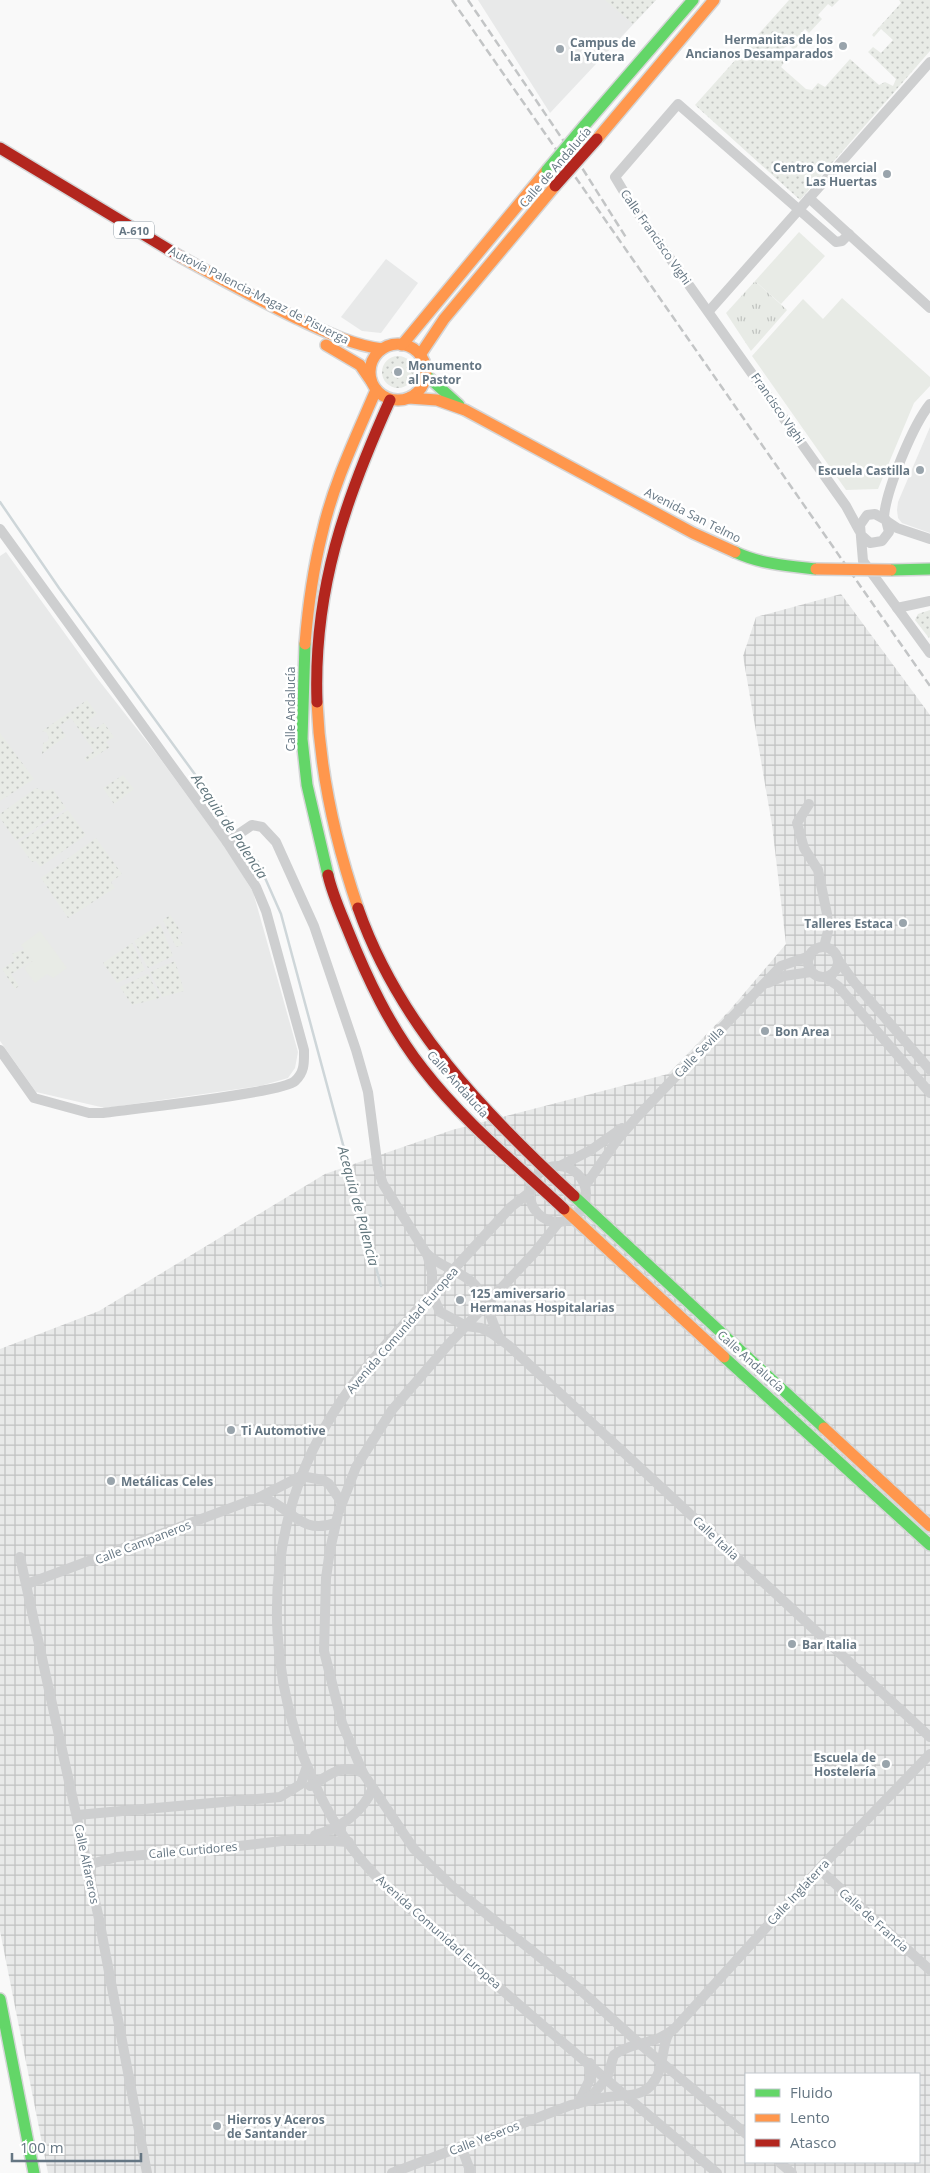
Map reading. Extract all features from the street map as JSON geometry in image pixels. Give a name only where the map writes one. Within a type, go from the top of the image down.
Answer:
[{"type":"main road","name":"Calle de Andalucía","points":[[402,345],[584,126],[693,0]]},
{"type":"main road","name":"Calle de Andalucía","points":[[420,355],[444,320],[555,186],[714,0]]},
{"type":"main road","name":"Autovía Palencia-Magaz de Pisuerga","points":[[0,148],[215,277],[332,335],[361,346],[382,349]]},
{"type":"main road","name":"Autovía Palencia-Magaz de Pisuerga","points":[[170,264],[354,361],[373,385]]},
{"type":"main road","points":[[309,313],[323,323],[332,335]]},
{"type":"main road","points":[[391,345],[402,345],[409,346],[420,355],[426,375],[421,389],[409,398],[400,401],[390,400],[373,385],[371,363],[382,349],[391,345]]},
{"type":"main road","name":"Avenida San Telmo","points":[[426,375],[464,410]]},
{"type":"main road","name":"Calle Andalucía","points":[[373,385],[341,473],[322,533],[314,574],[303,668],[302,739],[309,794],[331,888],[361,963],[392,1023],[423,1069],[458,1108],[573,1218],[930,1545]]},
{"type":"main road","name":"Avenida San Telmo","points":[[409,398],[437,400],[464,410],[747,558],[778,565],[816,569],[930,569]]},
{"type":"main road","name":"Calle Andalucía","points":[[390,400],[352,487],[336,538],[322,612],[316,678],[321,751],[331,817],[353,894],[377,951],[394,985],[430,1043],[464,1086],[512,1139],[930,1526]]},
{"type":"main road","points":[[0,1999],[34,2173]]},
{"type":"main road","points":[[0,2024],[24,2173]]},
{"type":"street","points":[[709,311],[930,62]]},
{"type":"street","name":"Calle Francisco Vighi","points":[[709,311],[630,202],[615,177],[678,104],[836,242],[842,241],[849,234]]},
{"type":"street","points":[[809,198],[930,308]]},
{"type":"street","name":"Francisco Vighi","points":[[709,311],[846,506],[860,532]]},
{"type":"street","points":[[930,404],[917,426],[887,496],[862,520],[860,532],[864,561],[930,653]]},
{"type":"street","points":[[864,561],[876,543],[887,536],[887,496]]},
{"type":"street","points":[[846,506],[859,515],[869,515],[886,520],[897,528],[930,539]]},
{"type":"street","points":[[0,529],[230,840],[256,887],[269,920],[304,1050],[304,1070],[294,1082],[257,1092],[103,1113],[89,1113],[34,1098],[0,1050]]},
{"type":"street","points":[[860,532],[867,542],[876,543]]},
{"type":"street","points":[[897,608],[930,601]]},
{"type":"street","points":[[809,804],[797,823],[804,848],[818,870],[827,914],[828,931],[824,947]]},
{"type":"street","points":[[230,840],[252,825],[262,827],[276,842],[314,926],[356,1050],[368,1092],[378,1169],[383,1184],[426,1253],[435,1262],[470,1281],[477,1288],[486,1306]]},
{"type":"street","points":[[930,1070],[854,982],[833,951],[824,947],[814,950],[808,962],[812,972],[818,976],[825,977],[838,986],[930,1093]]},
{"type":"street","name":"Calle Sevilla","points":[[585,1186],[618,1139],[637,1117],[781,966],[810,956]]},
{"type":"street","points":[[825,977],[834,973],[838,960]]},
{"type":"street","name":"Calle Sevilla","points":[[761,987],[784,976],[812,972]]},
{"type":"street","name":"Calle Sevilla","points":[[560,1166],[591,1150],[637,1117]]},
{"type":"street","points":[[560,1166],[574,1171],[585,1186],[584,1205],[573,1218],[559,1222],[550,1221],[540,1215],[532,1205],[530,1192],[533,1180],[545,1169],[560,1166]]},
{"type":"street","name":"Avenida Comunidad Europea","points":[[530,1192],[511,1207],[378,1353],[350,1389],[325,1426],[301,1476],[288,1513],[277,1583],[279,1656],[292,1724],[315,1784],[337,1826],[383,1884],[480,1971],[717,2173]]},
{"type":"street","points":[[559,1222],[392,1410],[356,1467],[335,1523],[326,1578],[324,1651],[342,1723],[363,1773],[414,1849],[453,1887],[577,1987],[641,2045],[745,2133]]},
{"type":"street","points":[[426,1253],[432,1272],[432,1294],[440,1312],[466,1326]]},
{"type":"street","name":"Calle Italia","points":[[486,1306],[501,1341]]},
{"type":"street","name":"Calle Italia","points":[[466,1326],[481,1328],[501,1341],[545,1378],[930,1737]]},
{"type":"street","points":[[301,1476],[323,1480],[329,1484],[342,1503]]},
{"type":"street","name":"Calle Campaneros","points":[[27,1584],[260,1497],[301,1476]]},
{"type":"street","points":[[260,1497],[273,1501],[300,1522],[314,1528],[323,1528],[335,1523]]},
{"type":"street","name":"Calle Alfareros","points":[[20,1557],[88,1865],[147,2173]]},
{"type":"street","name":"Calle Inglaterra","points":[[670,2033],[819,1869],[930,1754]]},
{"type":"street","points":[[280,1796],[301,1784],[307,1766]]},
{"type":"street","points":[[77,1815],[280,1796],[300,1791],[344,1768],[353,1768],[363,1773]]},
{"type":"street","name":"Calle Curtidores","points":[[88,1865],[117,1857],[196,1851],[299,1839],[324,1833],[337,1826],[367,1802],[373,1788]]},
{"type":"street","name":"Calle Curtidores","points":[[299,1839],[349,1842]]},
{"type":"street","name":"Calle de Francia","points":[[819,1869],[930,1970]]},
{"type":"street","points":[[577,2104],[594,2093],[607,2078],[614,2055],[625,2048],[641,2045],[670,2033]]},
{"type":"street","points":[[628,2097],[641,2094],[649,2089],[659,2073],[663,2048],[670,2033]]},
{"type":"street","points":[[577,2104],[590,2079],[590,2063]]},
{"type":"street","name":"Calle Yeseros","points":[[392,2173],[577,2104],[601,2098],[628,2097]]},
{"type":"street","points":[[461,2146],[471,2173]]},
{"type":"street","points":[[780,2163],[792,2173]]},
{"type":"shaded area","name":"Campus de la Yutera","points":[[478,0],[656,0],[550,113]]},
{"type":"shaded area","points":[[386,259],[418,283],[381,333],[362,331],[341,317]]},
{"type":"shaded area","name":"Escuela Castilla","points":[[930,427],[930,533],[902,523],[898,518],[897,510],[898,502]]},
{"type":"shaded area","points":[[6,552],[97,678],[159,757],[229,853],[253,892],[298,1052],[295,1068],[288,1078],[260,1086],[105,1108],[36,1092],[0,1041],[0,556]]},
{"type":"shaded area","points":[[841,594],[930,715],[930,2173],[48,2173],[0,1931],[0,1349],[99,1311],[325,1174],[452,1130],[668,1074],[729,1011],[786,944],[772,825],[743,656],[756,617]]},
{"type":"green space","points":[[605,0],[656,0],[633,24]]},
{"type":"green space","points":[[789,0],[839,0],[832,7],[828,4],[818,15],[822,19],[809,33],[805,29],[796,39],[800,43],[794,50],[789,45],[782,49],[788,57],[781,67],[806,89],[812,90],[818,83],[825,87],[850,59],[879,85],[885,82],[893,86],[896,79],[868,52],[873,47],[881,53],[893,40],[881,29],[874,37],[872,35],[901,3],[899,0],[930,0],[930,51],[800,200],[695,105]]},
{"type":"green space","points":[[799,232],[825,256],[781,304],[755,281]]},
{"type":"green space","points":[[755,281],[787,310],[751,351],[726,313]]},
{"type":"green space","points":[[842,298],[930,377],[930,386],[914,403],[878,489],[846,490],[752,356],[803,299],[823,319]]},
{"type":"green space","points":[[398,356],[404,357],[409,361],[413,366],[413,378],[409,383],[404,387],[398,388],[392,387],[387,383],[383,378],[382,372],[383,366],[387,361],[392,357]]},
{"type":"green space","points":[[930,610],[929,638],[915,620],[918,614]]},
{"type":"green space","points":[[87,700],[97,714],[89,720],[90,726],[95,729],[104,723],[114,737],[106,742],[110,747],[87,762],[84,758],[94,751],[71,718],[59,726],[66,736],[42,754],[43,743],[48,741],[49,737],[46,732],[42,731]]},
{"type":"green space","points":[[0,733],[34,779],[0,801]]},
{"type":"green space","points":[[123,775],[134,789],[114,804],[103,788]]},
{"type":"green space","points":[[36,788],[44,791],[53,789],[66,808],[16,841],[0,818],[0,814]]},
{"type":"green space","points":[[68,810],[86,835],[40,867],[36,861],[32,862],[18,843]]},
{"type":"green space","points":[[96,838],[122,874],[111,882],[115,888],[68,918],[41,878]]},
{"type":"green space","points":[[170,915],[182,933],[177,936],[183,945],[176,947],[163,920]]},
{"type":"green space","points":[[160,924],[173,956],[148,968],[134,941]]},
{"type":"green space","points":[[40,931],[67,968],[53,978],[47,974],[35,983],[24,968],[33,961],[21,945]]},
{"type":"green space","points":[[132,943],[145,970],[117,983],[103,963]]},
{"type":"green space","points":[[25,949],[33,961],[11,974],[19,986],[15,989],[2,969],[15,960],[12,954]]},
{"type":"green space","points":[[175,961],[184,991],[162,997],[150,972]]},
{"type":"green space","points":[[148,974],[160,998],[132,1005],[120,987]]},
{"type":"waterway","name":"Acequia de Palencia","points":[[0,502],[59,588],[237,832]]},
{"type":"waterway","name":"Acequia de Palencia","points":[[240,837],[258,862],[281,914],[381,1286]]},
{"type":"railway","points":[[452,0],[930,686]]},
{"type":"railway","points":[[468,0],[584,171],[627,239]]},
{"type":"traffic: fast","points":[[584,126],[693,0]]},
{"type":"traffic: fast","points":[[547,170],[584,126]]},
{"type":"traffic: fast","points":[[426,375],[459,405]]},
{"type":"traffic: fast","points":[[735,552],[764,562],[816,569]]},
{"type":"traffic: fast","points":[[891,570],[930,569]]},
{"type":"traffic: fast","points":[[305,644],[302,739],[307,785],[328,875]]},
{"type":"traffic: fast","points":[[574,1196],[824,1428]]},
{"type":"traffic: fast","points":[[724,1357],[930,1545]]},
{"type":"traffic: fast","points":[[0,1999],[34,2173]]},
{"type":"traffic: slow","points":[[597,139],[714,0]]},
{"type":"traffic: slow","points":[[402,345],[547,170]]},
{"type":"traffic: slow","points":[[420,355],[444,319],[555,186]]},
{"type":"traffic: slow","points":[[181,257],[317,328],[349,341],[382,349]]},
{"type":"traffic: slow","points":[[393,344],[403,344],[418,352],[424,361],[426,372],[424,383],[418,392],[403,400],[393,400],[382,395],[375,388],[370,377],[370,367],[375,356],[382,349],[393,344]]},
{"type":"traffic: slow","points":[[326,345],[360,365],[371,381]]},
{"type":"traffic: slow","points":[[305,644],[313,575],[332,497],[376,390]]},
{"type":"traffic: slow","points":[[409,398],[437,400],[465,410],[693,533],[735,552]]},
{"type":"traffic: slow","points":[[816,569],[891,570]]},
{"type":"traffic: slow","points":[[317,702],[325,781],[342,858],[358,908]]},
{"type":"traffic: slow","points":[[564,1209],[724,1357]]},
{"type":"traffic: slow","points":[[824,1428],[930,1526]]},
{"type":"traffic: jam","points":[[555,186],[597,139]]},
{"type":"traffic: jam","points":[[0,148],[181,257]]},
{"type":"traffic: jam","points":[[317,702],[317,661],[320,622],[335,546],[359,474],[390,400]]},
{"type":"traffic: jam","points":[[328,875],[339,909],[371,984],[411,1053],[455,1106],[564,1209]]},
{"type":"traffic: jam","points":[[358,908],[375,951],[396,991],[421,1029],[477,1099],[574,1196]]},
{"type":"place","name":"Hermanitas de los Ancianos Desamparados","points":[[843,46]]},
{"type":"place","name":"Campus de la Yutera","points":[[560,49]]},
{"type":"place","name":"Centro Comercial Las Huertas","points":[[887,174]]},
{"type":"place","name":"Monumento al Pastor","points":[[398,372]]},
{"type":"place","name":"Escuela Castilla","points":[[920,470]]},
{"type":"place","name":"Talleres Estaca","points":[[903,923]]},
{"type":"place","name":"Bon Area","points":[[765,1031]]},
{"type":"place","name":"125 amiversario Hermanas Hospitalarias","points":[[460,1300]]},
{"type":"place","name":"Ti Automotive","points":[[231,1430]]},
{"type":"place","name":"Metálicas Celes","points":[[111,1481]]},
{"type":"place","name":"Bar Italia","points":[[792,1644]]},
{"type":"place","name":"Escuela de Hostelería","points":[[886,1764]]},
{"type":"place","name":"Hierros y Aceros de Santander","points":[[217,2126]]}]
